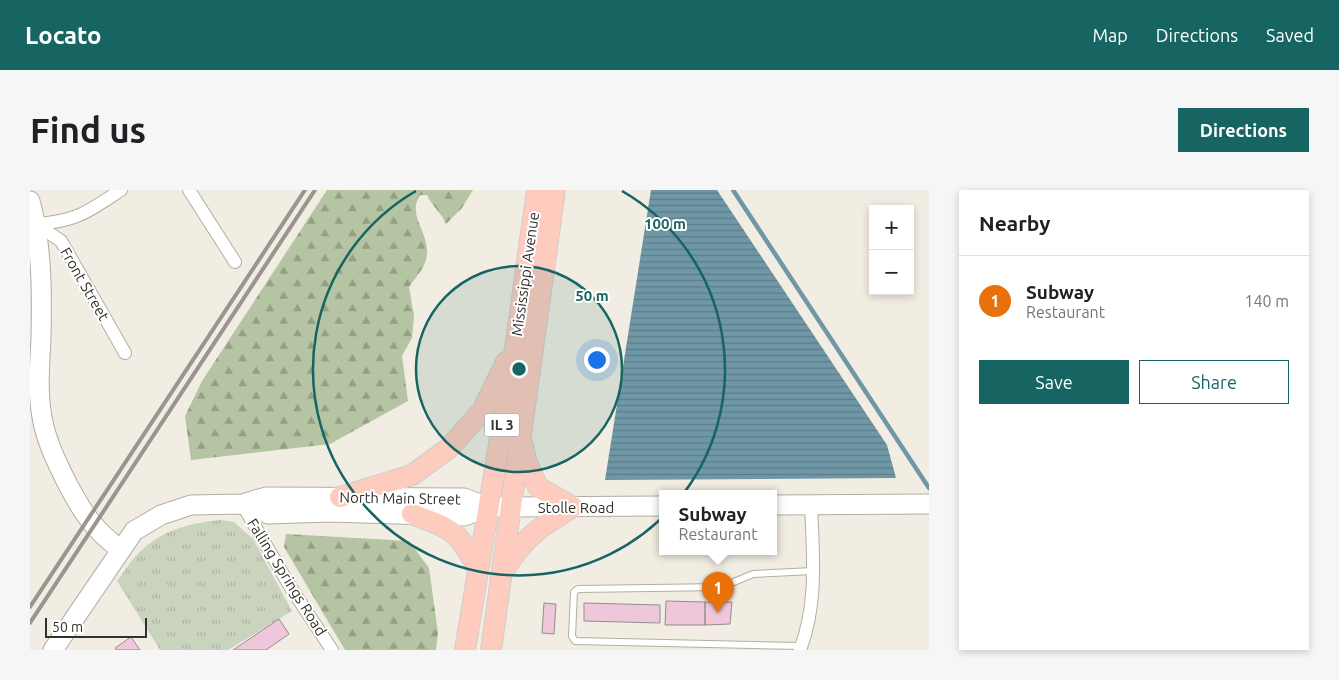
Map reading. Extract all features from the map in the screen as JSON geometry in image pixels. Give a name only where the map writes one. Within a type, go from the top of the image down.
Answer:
[{"type":"main road","name":"Mississippi Avenue","points":[[488,507],[516,342],[537,190]]},
{"type":"main road","name":"Mississippi Avenue","points":[[511,507],[555,190]]},
{"type":"main road","points":[[30,201],[36,224],[42,307],[35,351],[35,390],[55,459],[80,506],[93,527],[120,549]]},
{"type":"main road","points":[[340,497],[412,475],[448,448],[482,411],[516,342]]},
{"type":"main road","points":[[502,573],[520,545],[542,526],[573,507],[538,486],[526,461],[521,437]]},
{"type":"main road","name":"North Main Street","points":[[54,650],[120,549],[134,531],[161,515],[191,505],[242,504],[266,497],[340,497],[464,498],[488,507]]},
{"type":"main road","name":"North Main Street","points":[[242,504],[268,514],[328,512],[464,516],[488,507]]},
{"type":"main road","points":[[777,505],[929,504]]},
{"type":"main road","name":"Stolle Road","points":[[488,507],[659,506]]},
{"type":"main road","name":"IL 3","points":[[465,650],[488,507]]},
{"type":"main road","name":"IL 3","points":[[491,650],[511,507]]},
{"type":"main road","points":[[412,514],[448,528],[464,542],[478,569]]},
{"type":"street","points":[[36,224],[63,223],[87,212],[121,190]]},
{"type":"street","points":[[189,190],[235,262]]},
{"type":"street","name":"Front Street","points":[[36,224],[61,241],[125,353]]},
{"type":"street","name":"Falling Springs Road","points":[[242,504],[291,588],[332,650]]},
{"type":"street","points":[[801,648],[813,595],[812,505]]},
{"type":"lane","points":[[801,648],[575,641],[572,636],[574,592],[578,589],[722,587],[753,574],[814,570]]},
{"type":"green space","points":[[327,190],[473,190],[462,208],[446,224],[427,195],[420,195],[417,202],[417,216],[426,245],[427,258],[409,287],[414,316],[412,338],[402,356],[408,401],[330,444],[191,460],[185,416],[202,381]]},
{"type":"green space","points":[[221,520],[234,522],[253,539],[292,611],[228,650],[160,650],[117,581],[138,553],[160,537],[189,525]]},
{"type":"green space","points":[[286,534],[409,541],[429,568],[438,633],[436,650],[345,650],[284,547]]},
{"type":"water","points":[[651,190],[717,190],[887,445],[896,478],[605,480]]},
{"type":"building","points":[[666,601],[705,602],[705,625],[665,625]]},
{"type":"building","points":[[705,602],[732,602],[730,624],[705,625]]},
{"type":"building","points":[[544,603],[556,604],[554,634],[542,633]]},
{"type":"building","points":[[584,603],[660,605],[660,623],[584,621]]},
{"type":"building","points":[[279,619],[289,634],[266,650],[233,650]]},
{"type":"building","points":[[131,637],[140,650],[116,650],[115,648]]},
{"type":"waterway","points":[[733,190],[929,488]]},
{"type":"railway","points":[[30,607],[305,190]]},
{"type":"railway","points":[[30,623],[315,190]]},
{"type":"place","name":"Subway","points":[[718,613]]}]
